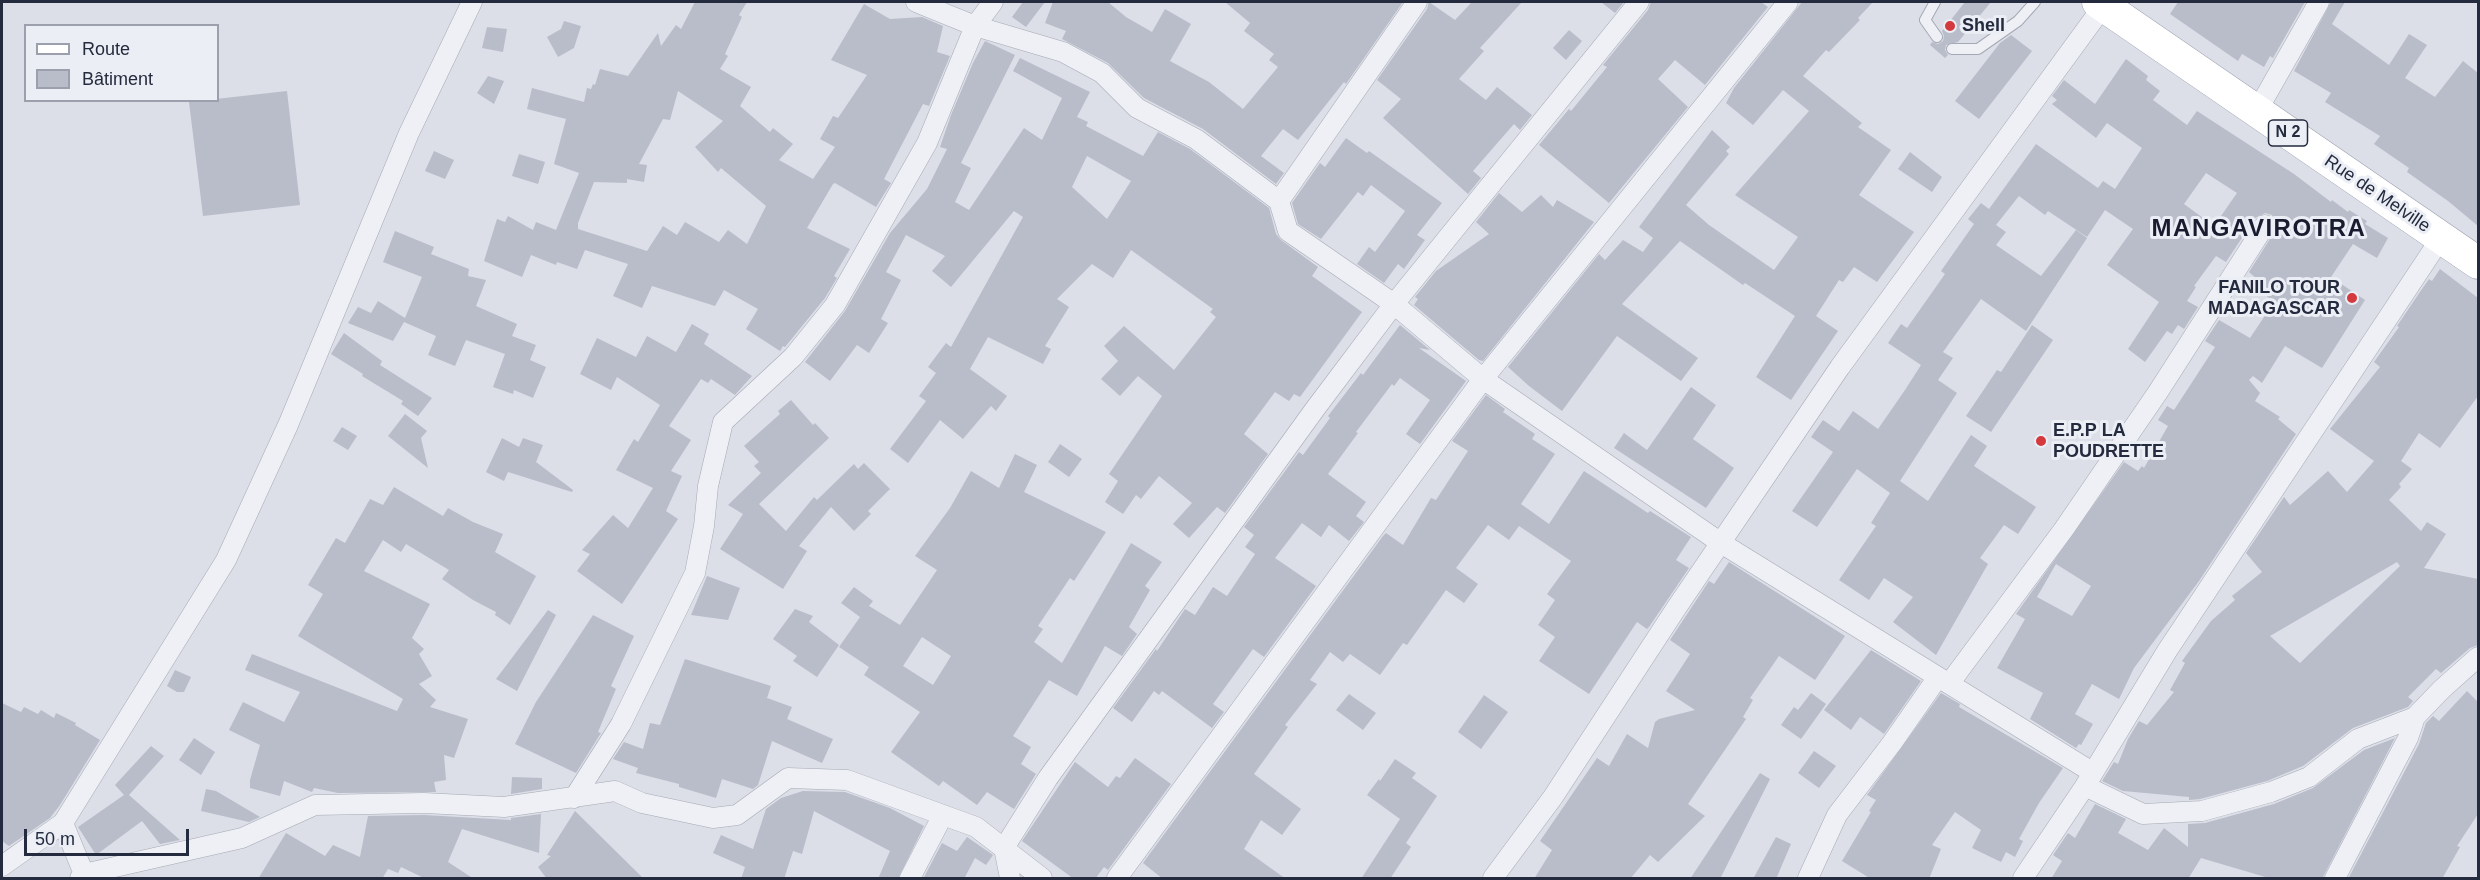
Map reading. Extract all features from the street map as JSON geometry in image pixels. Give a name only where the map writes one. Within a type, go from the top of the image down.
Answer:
[{"type":"main road","name":"Rue de Melville","points":[[2101,3],[2478,263]]},
{"type":"street","points":[[2,866],[63,823],[226,560],[288,425],[409,133],[472,2]]},
{"type":"street","points":[[916,2],[975,26],[1063,52],[1102,73],[1137,108],[1196,139],[1279,201],[1288,231],[1394,304],[1483,379],[1721,543],[1943,680],[2143,814],[2202,811],[2271,792],[2309,777],[2358,739],[2415,717],[2478,657]]},
{"type":"street","points":[[574,798],[621,724],[694,573],[704,526],[708,486],[723,422],[793,357],[835,305],[927,143],[975,26],[993,2]]},
{"type":"street","points":[[1279,201],[1417,2]]},
{"type":"street","points":[[1010,879],[1004,848],[1062,759],[1315,409],[1394,304],[1638,2]]},
{"type":"street","points":[[1117,879],[1483,379],[1788,2]]},
{"type":"street","points":[[2257,111],[2319,2]]},
{"type":"street","points":[[1493,879],[1553,796],[1840,367],[2101,3]]},
{"type":"street","points":[[1808,879],[1837,815],[2064,529],[2158,392],[2265,225]]},
{"type":"street","points":[[2023,879],[2089,779],[2167,651],[2441,238]]},
{"type":"street","points":[[2335,879],[2408,738],[2415,717]]},
{"type":"street","points":[[63,823],[82,876],[242,838],[315,805],[424,803],[504,807],[615,791],[642,804],[713,818],[737,815],[788,778],[847,780],[976,827],[1042,879]]},
{"type":"street","points":[[910,879],[943,815]]},
{"type":"lane","points":[[1935,2],[1924,20],[1937,37]]},
{"type":"lane","points":[[1953,49],[1978,49],[2018,21],[2035,2]]},
{"type":"building","points":[[695,2],[747,2],[739,15],[742,17],[725,54],[728,56],[720,69],[751,87],[740,106],[770,132],[773,128],[793,144],[779,160],[813,179],[835,147],[820,139],[833,116],[838,118],[867,75],[831,60],[864,4],[890,19],[922,17],[943,26],[937,52],[950,56],[929,106],[923,104],[884,179],[891,183],[876,207],[835,183],[807,228],[850,249],[834,276],[837,278],[825,298],[780,351],[746,329],[758,309],[724,290],[715,306],[652,286],[642,308],[613,296],[628,264],[585,250],[577,269],[557,262],[556,265],[531,255],[522,277],[484,261],[497,219],[505,222],[508,216],[533,230],[536,222],[556,230],[579,173],[554,164],[566,119],[527,109],[532,88],[584,102],[587,88],[591,89],[593,84],[595,85],[600,69],[628,76],[658,33],[661,46],[676,25],[681,29]],"holes":[[[678,91],[723,121],[695,147],[718,172],[721,168],[766,206],[747,244],[728,230],[719,242],[685,222],[677,235],[663,226],[647,251],[578,229],[578,223],[594,182],[627,183],[627,179],[644,182],[647,165],[639,164],[663,119],[670,120]]]},
{"type":"building","points":[[1023,2],[1045,2],[1026,27],[1012,17]]},
{"type":"building","points":[[1053,2],[1108,2],[1126,17],[1152,32],[1165,9],[1191,24],[1170,61],[1209,82],[1243,109],[1278,67],[1269,60],[1274,54],[1244,31],[1250,23],[1225,2],[1403,2],[1346,84],[1344,82],[1298,140],[1283,129],[1261,156],[1284,173],[1276,184],[1203,129],[1144,98],[1108,63],[1062,39],[1066,31],[1045,23]]},
{"type":"building","points":[[1429,2],[1455,20],[1472,2],[1522,2],[1480,48],[1484,51],[1459,79],[1486,100],[1497,87],[1532,115],[1520,130],[1514,124],[1473,171],[1481,178],[1468,194],[1383,118],[1401,99],[1377,80],[1427,9]]},
{"type":"building","points":[[1601,2],[1624,2],[1615,13]]},
{"type":"building","points":[[1651,2],[1761,2],[1768,7],[1705,85],[1675,60],[1658,79],[1688,107],[1609,203],[1539,145],[1607,67],[1603,65],[1648,10]]},
{"type":"building","points":[[1802,2],[1873,2],[1858,18],[1860,20],[1829,52],[1826,50],[1803,76],[1862,123],[1858,127],[1891,150],[1859,195],[1914,232],[1877,282],[1854,267],[1843,282],[1839,280],[1816,316],[1838,331],[1791,400],[1756,377],[1795,316],[1745,283],[1743,285],[1680,241],[1622,304],[1698,358],[1681,381],[1617,336],[1562,411],[1508,367],[1599,254],[1605,260],[1623,240],[1643,252],[1653,238],[1639,227],[1712,130],[1730,147],[1726,151],[1729,154],[1686,205],[1709,225],[1774,270],[1798,237],[1735,195],[1809,111],[1783,90],[1753,125],[1726,103],[1734,88]]},
{"type":"building","points":[[1965,2],[1991,2],[1958,42],[1946,45],[1945,50],[1948,55],[1945,58],[1930,45],[1932,42],[1938,44],[1943,41],[1942,31]]},
{"type":"building","points":[[2178,2],[2305,2],[2273,58],[2270,56],[2264,67],[2242,54],[2238,61],[2170,14]]},
{"type":"building","points":[[2331,2],[2345,2],[2332,24],[2389,65],[2409,34],[2427,45],[2405,78],[2435,97],[2463,61],[2478,73],[2478,226],[2407,172],[2409,168],[2374,144],[2380,136],[2325,102],[2331,93],[2294,71]]},
{"type":"building","points":[[564,21],[581,26],[574,48],[558,57],[547,37],[561,29]]},
{"type":"building","points":[[487,27],[507,29],[503,52],[482,48]]},
{"type":"building","points":[[1569,30],[1582,41],[1566,60],[1553,48]]},
{"type":"building","points":[[2011,35],[2032,51],[1979,119],[1955,101],[2000,43]]},
{"type":"building","points":[[985,41],[1015,55],[961,163],[971,168],[955,202],[969,210],[1024,128],[1042,140],[1062,98],[1013,71],[1020,58],[1090,92],[1077,117],[1088,122],[1086,126],[1143,156],[1158,132],[1190,149],[1269,208],[1276,234],[1318,267],[1312,276],[1362,312],[1300,397],[1294,394],[1289,401],[1275,392],[1244,434],[1268,454],[1225,513],[1217,507],[1189,538],[1173,524],[1192,503],[1159,476],[1141,499],[1136,495],[1123,514],[1105,502],[1118,481],[1109,474],[1162,396],[1138,376],[1120,396],[1101,379],[1118,361],[1104,346],[1124,326],[1174,370],[1216,317],[1210,312],[1213,309],[1131,250],[1113,278],[1092,264],[1057,299],[1069,307],[1045,346],[1051,349],[1043,364],[988,337],[970,369],[1007,396],[996,411],[991,406],[963,439],[940,420],[908,463],[890,449],[926,401],[919,396],[936,373],[928,367],[946,343],[951,347],[1023,217],[1014,211],[951,287],[932,271],[945,256],[906,235],[886,272],[901,280],[881,319],[888,323],[869,353],[857,345],[830,381],[805,362],[845,311],[890,233],[927,189],[947,149],[940,147],[973,63]],"holes":[[[1087,156],[1131,181],[1107,219],[1072,187]]]},
{"type":"building","points":[[2126,59],[2148,76],[2146,80],[2160,91],[2153,100],[2187,125],[2197,111],[2294,174],[2331,202],[2332,200],[2348,212],[2349,210],[2367,221],[2365,224],[2388,238],[2377,258],[2353,244],[2331,277],[2365,300],[2322,368],[2285,346],[2262,383],[2253,376],[2249,380],[2260,393],[2255,401],[2280,417],[2278,419],[2296,434],[2199,581],[2134,668],[2119,699],[2092,684],[2075,714],[2093,724],[2081,745],[2079,744],[2076,748],[2030,719],[2043,693],[1997,668],[2025,619],[2016,614],[2124,462],[2138,471],[2142,466],[2144,468],[2168,426],[2158,420],[2167,406],[2174,410],[2215,347],[2205,341],[2219,320],[2250,338],[2274,302],[2263,293],[2267,288],[2249,272],[2275,231],[2277,225],[2272,215],[2265,213],[2255,218],[2226,262],[2216,256],[2194,286],[2196,287],[2187,301],[2198,307],[2184,329],[2178,325],[2172,334],[2167,331],[2145,362],[2128,349],[2159,302],[2107,265],[2133,229],[2105,210],[2087,237],[2048,211],[2045,215],[2019,196],[1996,225],[2006,232],[1996,245],[2041,276],[2076,230],[2087,238],[2026,331],[1981,299],[1943,352],[1953,358],[1938,380],[1957,393],[1900,481],[1928,501],[1971,435],[1987,446],[1974,466],[2036,507],[2018,534],[2004,525],[1980,558],[1988,564],[1936,655],[1893,622],[1913,597],[1884,578],[1869,600],[1839,580],[1876,526],[1871,523],[1890,493],[1857,469],[1817,527],[1792,511],[1833,452],[1811,437],[1823,420],[1839,431],[1853,411],[1878,429],[1905,390],[1921,365],[1888,343],[1901,324],[1907,328],[1945,274],[1941,271],[1974,224],[1968,219],[1981,203],[1989,209],[2036,144],[2098,188],[2103,181],[2115,189],[2142,148],[2107,123],[2096,138],[2052,104],[2057,100],[2052,96],[2064,80],[2095,104]],"holes":[[[2206,173],[2237,193],[2214,226],[2184,204]],[[2056,564],[2091,586],[2072,616],[2037,597]]]},
{"type":"building","points":[[488,76],[504,81],[494,104],[477,93]]},
{"type":"building","points":[[287,91],[300,205],[203,216],[189,102],[219,102],[219,99]]},
{"type":"building","points":[[1346,138],[1367,153],[1369,151],[1442,203],[1417,235],[1425,240],[1404,269],[1398,264],[1384,283],[1357,264],[1369,247],[1375,252],[1405,211],[1371,185],[1363,196],[1358,192],[1321,239],[1298,224],[1292,203],[1320,163],[1325,167]]},
{"type":"building","points":[[434,151],[454,160],[445,179],[425,171]]},
{"type":"building","points":[[1910,152],[1942,177],[1932,192],[1898,169]]},
{"type":"building","points":[[519,154],[545,162],[538,184],[512,176]]},
{"type":"building","points":[[1499,193],[1522,212],[1541,195],[1553,207],[1557,200],[1594,222],[1483,361],[1414,305],[1418,299],[1415,297],[1436,271],[1489,234],[1476,222]]},
{"type":"building","points":[[395,231],[434,247],[431,254],[469,269],[468,276],[486,280],[476,306],[517,324],[512,336],[536,345],[530,360],[546,367],[533,398],[514,390],[513,394],[493,387],[505,354],[466,340],[455,366],[428,355],[436,336],[404,322],[393,341],[348,323],[358,307],[371,313],[378,301],[405,318],[422,277],[383,262]]},
{"type":"building","points":[[2440,269],[2478,298],[2478,396],[2440,448],[2419,433],[2401,461],[2412,469],[2399,484],[2401,487],[2389,500],[2421,531],[2427,522],[2446,534],[2424,568],[2478,579],[2478,645],[2470,648],[2441,673],[2436,669],[2408,697],[2413,701],[2408,707],[2353,728],[2303,766],[2267,781],[2189,800],[2189,797],[2123,791],[2102,781],[2114,762],[2118,764],[2128,739],[2139,721],[2147,725],[2174,692],[2170,690],[2185,663],[2182,661],[2211,621],[2235,600],[2232,596],[2262,572],[2246,553],[2284,497],[2290,505],[2328,471],[2347,492],[2374,461],[2330,429],[2380,367],[2374,362],[2429,279],[2432,281]],"holes":[[[2397,562],[2400,566],[2300,663],[2270,636]]]},
{"type":"building","points":[[692,324],[709,334],[704,344],[752,376],[735,395],[711,379],[708,383],[701,379],[669,426],[691,440],[671,471],[682,476],[666,511],[678,519],[622,604],[577,571],[590,554],[582,550],[613,515],[628,528],[653,488],[616,470],[634,439],[638,442],[660,405],[617,377],[611,390],[580,374],[597,338],[636,357],[647,336],[676,352]]},
{"type":"building","points":[[1400,325],[1430,350],[1419,348],[1466,381],[1420,444],[1406,434],[1430,400],[1400,378],[1394,386],[1392,384],[1356,432],[1358,433],[1328,474],[1366,502],[1356,516],[1364,522],[1349,541],[1329,525],[1321,537],[1302,523],[1275,558],[1316,586],[1264,657],[1253,649],[1213,704],[1224,712],[1212,728],[1162,691],[1159,695],[1154,691],[1132,722],[1113,708],[1156,649],[1157,651],[1185,609],[1195,615],[1213,587],[1227,596],[1255,554],[1245,547],[1254,535],[1244,527],[1299,452],[1303,455],[1330,418],[1328,416],[1361,373],[1363,375]]},
{"type":"building","points":[[2032,325],[2053,340],[1991,432],[1966,416],[1997,370],[2001,372]]},
{"type":"building","points":[[344,333],[382,361],[380,365],[432,398],[418,416],[401,404],[403,401],[331,354]]},
{"type":"building","points":[[1691,387],[1716,405],[1693,439],[1734,468],[1706,508],[1614,448],[1624,433],[1647,450]]},
{"type":"building","points":[[1486,395],[1505,409],[1503,412],[1535,434],[1532,439],[1555,454],[1521,504],[1549,524],[1584,471],[1648,513],[1650,511],[1691,537],[1676,560],[1689,568],[1649,627],[1647,629],[1637,622],[1589,694],[1539,661],[1555,637],[1538,625],[1555,600],[1547,594],[1571,561],[1519,526],[1509,540],[1488,525],[1456,568],[1478,584],[1464,603],[1446,590],[1407,645],[1403,643],[1380,675],[1350,654],[1343,662],[1330,652],[1310,680],[1317,684],[1285,725],[1288,727],[1254,774],[1301,809],[1282,835],[1261,820],[1244,849],[1286,879],[1163,879],[1143,863],[1383,536],[1386,533],[1403,545],[1431,498],[1436,500],[1468,451],[1452,441]]},
{"type":"building","points":[[791,400],[813,425],[815,423],[829,438],[759,504],[786,531],[814,497],[817,500],[854,464],[858,469],[864,463],[890,489],[868,511],[871,514],[854,531],[831,507],[799,546],[807,551],[783,589],[720,549],[743,514],[728,505],[761,473],[754,466],[759,462],[744,446],[780,414],[778,411]]},
{"type":"building","points":[[405,414],[427,431],[421,438],[428,468],[388,436]]},
{"type":"building","points":[[342,427],[357,436],[348,450],[333,441]]},
{"type":"building","points":[[502,438],[519,447],[523,438],[543,445],[536,462],[573,490],[572,492],[508,472],[504,481],[486,472]]},
{"type":"building","points":[[1060,444],[1082,459],[1069,477],[1048,462]]},
{"type":"building","points":[[1015,454],[1037,465],[1024,492],[1106,532],[1074,581],[1070,578],[1038,626],[1043,629],[1034,642],[1062,663],[1131,543],[1162,562],[1145,586],[1150,590],[1129,627],[1137,634],[1122,656],[1105,646],[1077,696],[1049,680],[1013,736],[1031,747],[1021,764],[1036,774],[1014,809],[987,792],[977,805],[943,781],[939,786],[891,752],[920,712],[864,675],[869,667],[839,647],[860,617],[841,603],[854,587],[873,601],[869,606],[900,625],[937,570],[915,556],[950,508],[971,471],[999,488]],"holes":[[[922,637],[951,656],[933,685],[903,666]]]},
{"type":"building","points":[[394,487],[443,516],[448,508],[473,522],[503,534],[495,552],[536,576],[510,625],[495,615],[496,612],[442,579],[449,570],[406,544],[401,552],[383,540],[364,571],[430,604],[412,638],[424,649],[419,654],[432,676],[419,684],[436,700],[430,707],[468,719],[454,758],[444,755],[446,780],[434,782],[436,792],[338,793],[314,788],[312,792],[284,781],[280,796],[250,788],[250,780],[260,745],[229,730],[243,702],[284,722],[300,692],[245,670],[252,654],[397,711],[403,699],[298,636],[323,594],[308,585],[336,538],[345,543],[370,499],[383,505]]},
{"type":"building","points":[[1729,562],[1845,636],[1815,680],[1779,656],[1750,698],[1753,700],[1743,717],[1746,719],[1688,804],[1705,816],[1658,862],[1650,855],[1630,879],[1534,879],[1552,850],[1540,841],[1597,758],[1609,766],[1627,734],[1648,748],[1655,722],[1695,710],[1666,691],[1690,654],[1670,640],[1709,581],[1714,584]]},
{"type":"building","points":[[707,576],[740,588],[728,620],[691,615]]},
{"type":"building","points":[[795,609],[813,616],[809,622],[839,645],[817,677],[793,661],[797,656],[773,639]]},
{"type":"building","points":[[548,610],[556,615],[517,691],[496,679]]},
{"type":"building","points":[[593,615],[634,636],[611,686],[616,689],[598,732],[601,733],[576,773],[515,744],[536,702]]},
{"type":"building","points":[[1871,650],[1921,681],[1884,734],[1860,717],[1851,730],[1824,710]]},
{"type":"building","points":[[685,659],[771,686],[767,698],[792,707],[787,719],[833,739],[822,763],[772,741],[758,785],[753,789],[722,779],[716,798],[679,787],[679,784],[636,773],[638,768],[613,759],[624,742],[643,749],[650,723],[660,725]]},
{"type":"building","points":[[175,670],[191,677],[184,692],[177,692],[167,686]]},
{"type":"building","points":[[2467,691],[2478,702],[2478,814],[2457,846],[2460,847],[2442,879],[2348,879],[2419,744],[2426,723],[2433,716],[2439,721]]},
{"type":"building","points":[[1811,693],[1826,704],[1801,739],[1781,725],[1794,707],[1798,710]]},
{"type":"building","points":[[1941,693],[1960,704],[1959,707],[2063,768],[2039,803],[2019,839],[2023,841],[2015,857],[2006,852],[2001,862],[1972,848],[1981,830],[1955,812],[1932,845],[1941,849],[1929,879],[1871,879],[1842,861],[1876,800],[1867,795]]},
{"type":"building","points":[[1349,694],[1376,713],[1363,730],[1336,710]]},
{"type":"building","points":[[1484,695],[1508,712],[1481,749],[1458,732]]},
{"type":"building","points":[[2,703],[21,712],[24,707],[38,714],[41,710],[54,718],[56,713],[76,723],[75,725],[100,740],[50,818],[9,846],[2,841]]},
{"type":"building","points":[[194,738],[215,752],[201,775],[179,760]]},
{"type":"building","points":[[2395,738],[2322,879],[2272,879],[2201,858],[2188,879],[2051,879],[2062,861],[2053,855],[2068,833],[2075,838],[2095,804],[2126,819],[2118,833],[2148,850],[2164,828],[2188,847],[2188,824],[2205,823],[2274,804],[2313,788],[2364,750]]},
{"type":"building","points":[[151,746],[164,756],[129,795],[180,840],[160,844],[142,821],[96,855],[78,827],[124,795],[115,785]]},
{"type":"building","points":[[1814,751],[1836,766],[1819,788],[1798,773]]},
{"type":"building","points":[[1135,758],[1171,784],[1108,870],[1104,867],[1095,879],[1074,879],[1022,841],[1075,762],[1108,787],[1116,776],[1120,778]]},
{"type":"building","points":[[1395,759],[1416,773],[1412,778],[1437,796],[1406,843],[1411,847],[1390,879],[1361,879],[1400,819],[1367,795]]},
{"type":"building","points":[[1760,773],[1770,779],[1720,879],[1690,879]]},
{"type":"building","points":[[512,777],[542,778],[542,789],[511,794]]},
{"type":"building","points":[[206,789],[216,791],[260,817],[249,822],[201,811]]},
{"type":"building","points":[[803,791],[845,792],[890,808],[924,826],[898,879],[878,879],[890,851],[814,811],[802,854],[793,851],[784,879],[741,879],[745,867],[713,853],[721,835],[753,849],[766,809],[781,798]]},
{"type":"building","points":[[575,811],[644,879],[547,879],[538,867],[551,856],[547,855]]},
{"type":"building","points":[[541,814],[539,853],[462,829],[448,862],[474,879],[426,879],[401,867],[398,873],[388,869],[382,879],[258,879],[286,833],[325,856],[333,845],[360,857],[368,816],[424,815],[511,820],[511,818]]},
{"type":"building","points":[[967,837],[993,855],[986,865],[975,858],[964,879],[923,879],[942,843],[957,851]]},
{"type":"building","points":[[1776,837],[1791,844],[1776,879],[1753,879]]},
{"type":"place","name":"Shell","points":[[1950,26]]},
{"type":"place","name":"FANILO TOUR MADAGASCAR","points":[[2352,298]]},
{"type":"place","name":"E.P.P LA POUDRETTE","points":[[2041,441]]},
{"type":"district","name":"MANGAVIROTRA","points":[[2259,229]]}]
